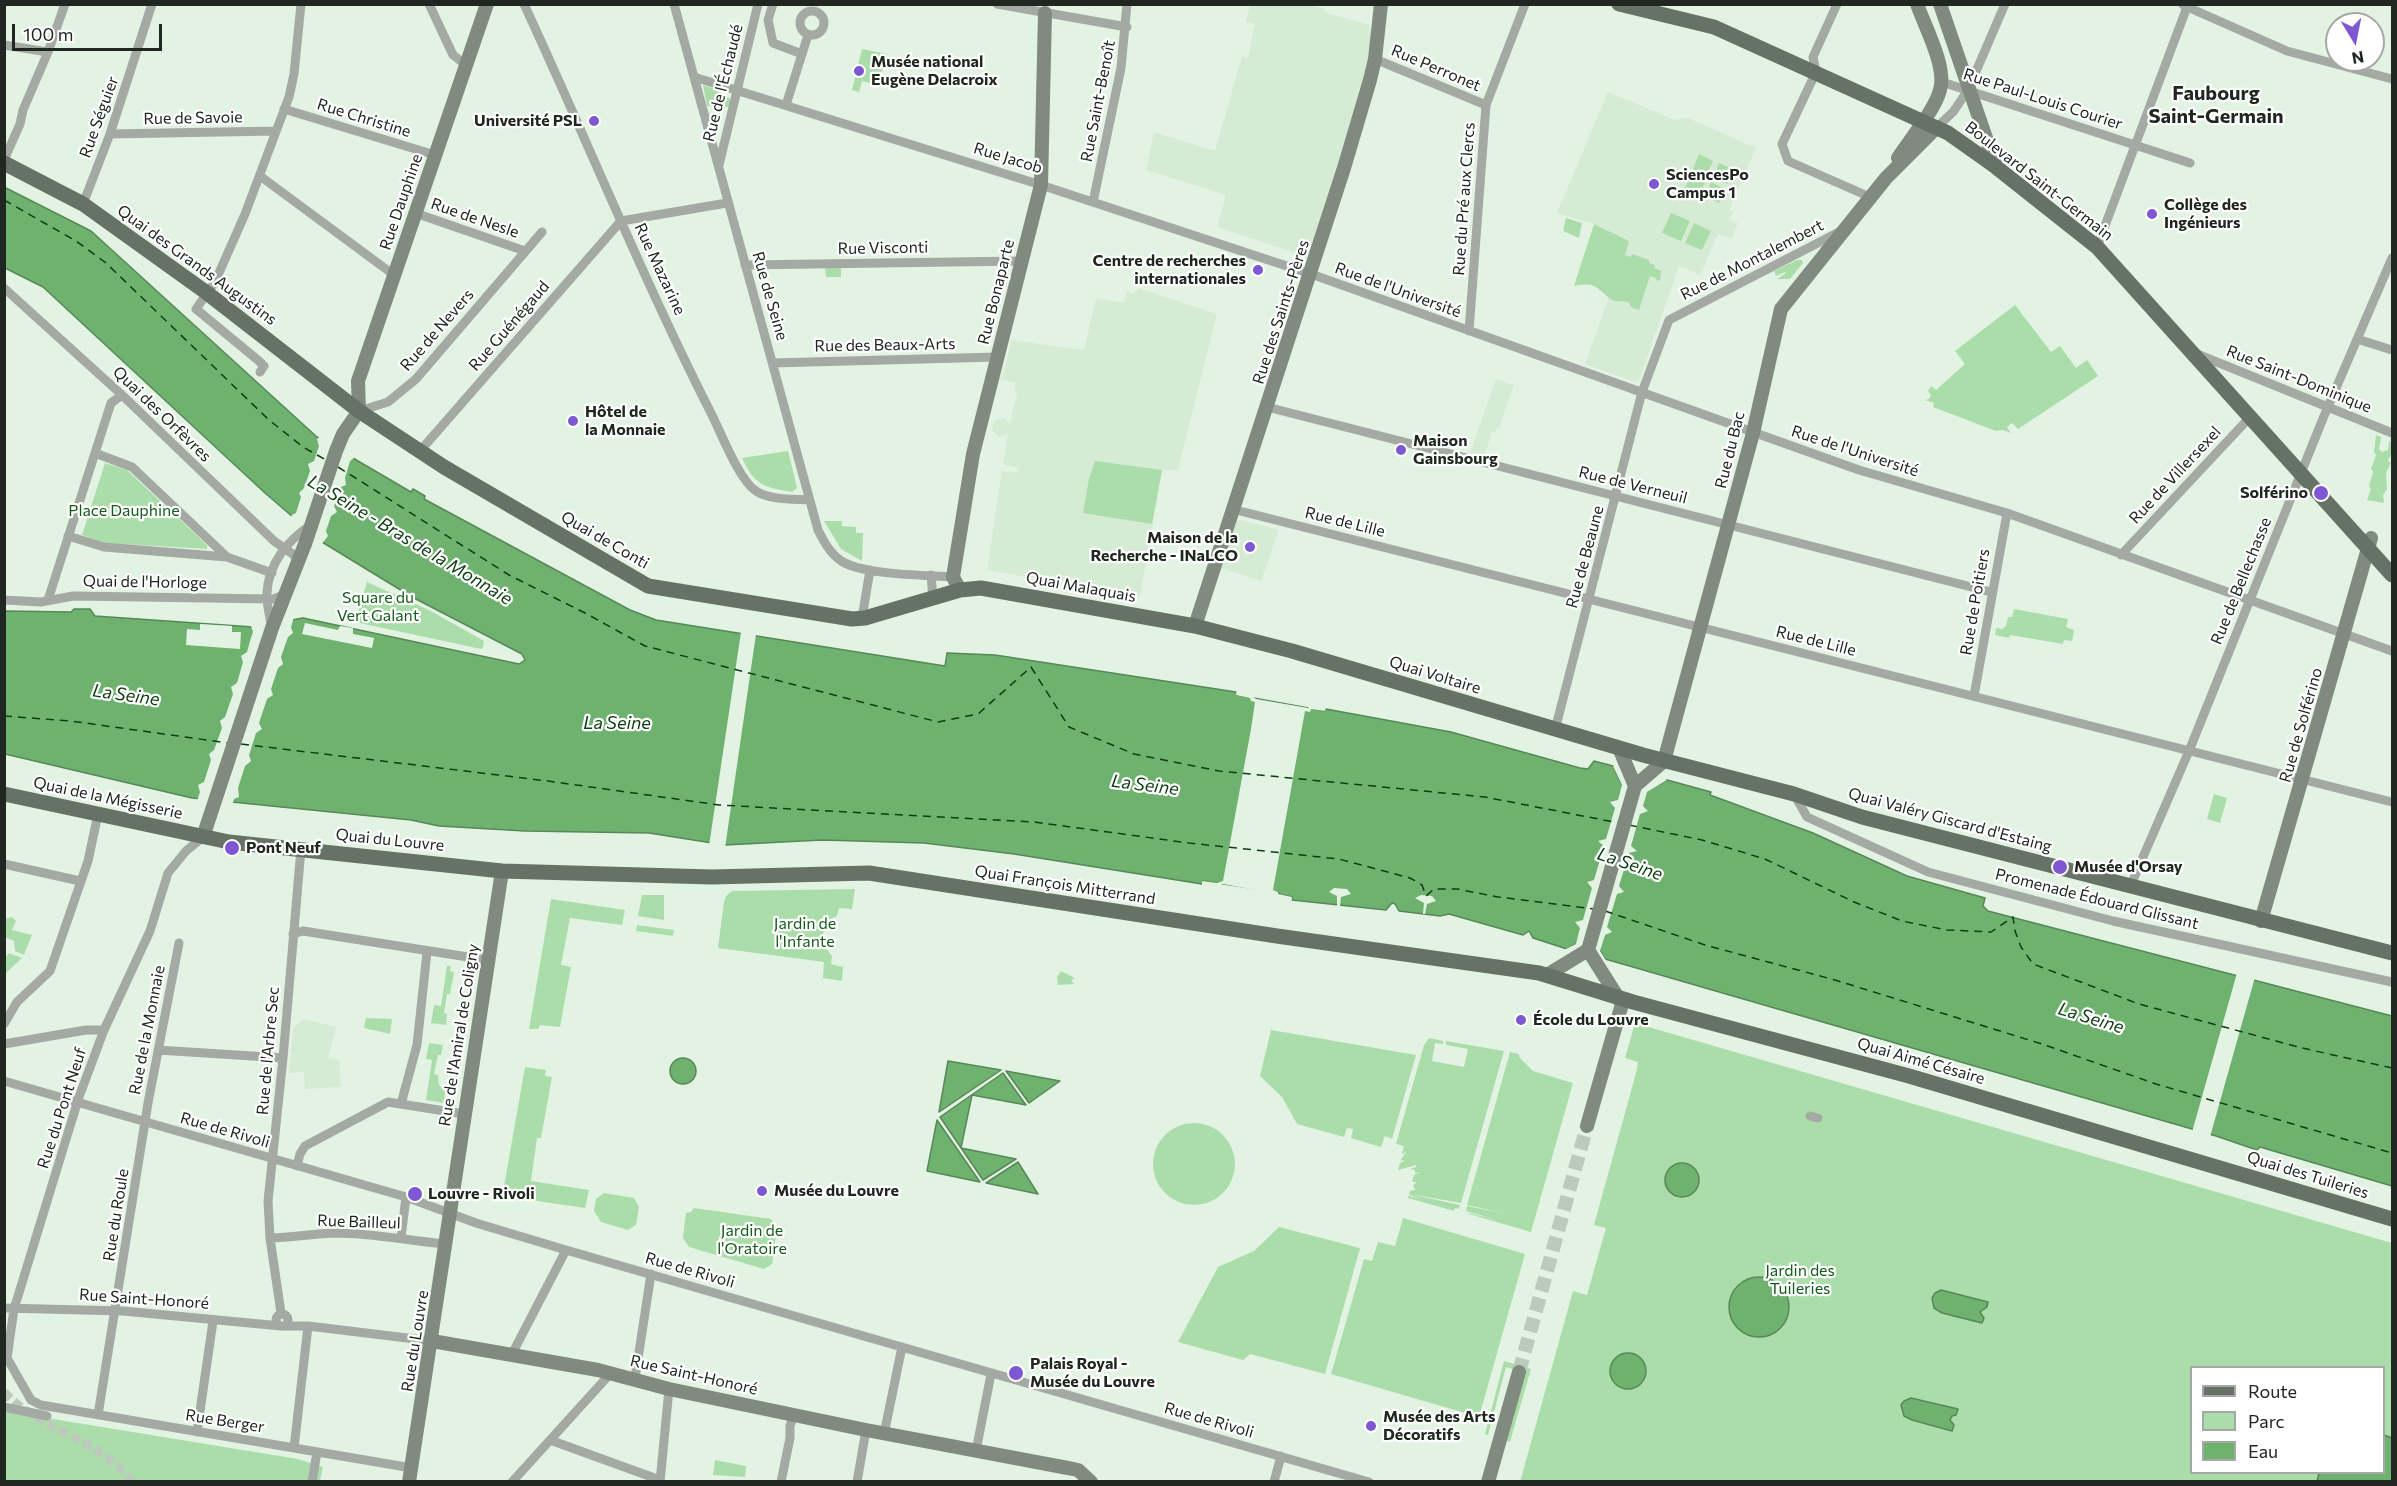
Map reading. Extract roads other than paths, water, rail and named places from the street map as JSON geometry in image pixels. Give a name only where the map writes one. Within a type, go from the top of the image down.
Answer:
[{"type":"main road","name":"Boulevard Saint-Germain","points":[[1619,4],[1714,27],[1937,127],[1996,167],[2097,247],[2301,472],[2370,543],[2392,575]]},
{"type":"main road","name":"Quai des Grands Augustins","points":[[4,162],[83,204],[207,293],[358,411]]},
{"type":"main road","name":"Quai de Conti","points":[[358,411],[420,451],[648,586],[852,619],[862,618]]},
{"type":"main road","name":"Quai Malaquais","points":[[862,618],[933,597],[957,583],[1195,626]]},
{"type":"main road","name":"Quai Voltaire","points":[[1195,626],[1292,651],[1664,761]]},
{"type":"main road","name":"Quai Valéry Giscard d'Estaing","points":[[1664,761],[1794,794],[1863,817],[2392,953]]},
{"type":"main road","name":"Quai de la Mégisserie","points":[[4,794],[203,837]]},
{"type":"main road","name":"Quai du Louvre","points":[[203,837],[501,871]]},
{"type":"main road","name":"Quai François Mitterrand","points":[[501,871],[712,877],[869,873],[1547,975],[1617,997]]},
{"type":"main road","name":"Quai Aimé Césaire","points":[[1617,997],[1891,1071],[2213,1165]]},
{"type":"main road","name":"Quai des Tuileries","points":[[2213,1165],[2392,1219]]},
{"type":"street","points":[[4,162],[65,4]]},
{"type":"street","name":"Rue Séguier","points":[[83,204],[110,134],[152,4]]},
{"type":"street","points":[[260,372],[264,366],[260,361],[197,311],[196,307],[215,282],[260,176],[284,109],[294,74],[301,4]]},
{"type":"street","points":[[429,4],[453,55],[466,65]]},
{"type":"street","name":"Rue Dauphine","points":[[358,411],[358,381],[487,4]]},
{"type":"street","name":"Rue Mazarine","points":[[524,4],[695,381],[747,483],[755,491],[764,495],[809,500]]},
{"type":"street","name":"Rue de Seine","points":[[674,4],[818,530],[833,553],[851,566],[870,570]]},
{"type":"street","name":"Rue de l'Échaudé","points":[[718,168],[758,4]]},
{"type":"street","points":[[773,4],[768,20],[773,43],[802,54]]},
{"type":"street","points":[[997,4],[1045,9],[1127,27]]},
{"type":"street","name":"Rue Saint-Benoît","points":[[1093,202],[1119,78],[1127,27],[1127,4]]},
{"type":"street","name":"Rue des Saints-Pères","points":[[1195,626],[1311,274],[1375,59],[1381,4]]},
{"type":"street","name":"Rue du Pré aux Clercs","points":[[1469,331],[1486,105],[1525,4]]},
{"type":"street","points":[[1837,4],[1813,57],[1816,72],[1782,144],[1788,161],[1870,197]]},
{"type":"street","points":[[1917,4],[1940,66],[1942,82]]},
{"type":"street","points":[[1940,4],[1996,167]]},
{"type":"street","name":"Rue du Bac","points":[[1664,761],[1753,433],[1781,309],[1886,178],[1953,112],[1968,90],[2005,4]]},
{"type":"street","points":[[2097,247],[2185,6],[2287,51],[2392,80]]},
{"type":"street","points":[[818,8],[824,18],[823,26],[819,33],[808,35],[801,28],[802,20],[805,13],[818,8]]},
{"type":"street","name":"Rue Bonaparte","points":[[957,583],[974,454],[1020,261],[1041,185],[1045,9]]},
{"type":"street","points":[[786,105],[808,35]]},
{"type":"street","points":[[4,45],[48,52]]},
{"type":"street","name":"Rue Perronet","points":[[1375,59],[1486,105]]},
{"type":"street","name":"Rue Jacob","points":[[694,77],[1041,185],[1311,274]]},
{"type":"street","name":"Rue Paul-Louis Courier","points":[[1942,82],[2190,163]]},
{"type":"street","name":"Rue du Bac","points":[[1886,178],[1936,100],[1942,82]]},
{"type":"street","name":"Rue Christine","points":[[284,109],[435,155]]},
{"type":"street","name":"Rue de Savoie","points":[[110,134],[276,131]]},
{"type":"street","points":[[260,176],[394,275]]},
{"type":"street","points":[[621,220],[727,203]]},
{"type":"street","name":"Rue de Nesle","points":[[415,213],[525,251]]},
{"type":"street","name":"Rue Guénégaud","points":[[420,451],[621,220]]},
{"type":"street","name":"Rue de Montalembert","points":[[1675,316],[1843,230]]},
{"type":"street","name":"Rue de Nevers","points":[[358,411],[388,402],[416,379],[542,232]]},
{"type":"street","name":"Rue de Bellechasse","points":[[2130,887],[2189,751],[2327,408],[2392,258]]},
{"type":"street","name":"Rue Visconti","points":[[745,265],[1020,261]]},
{"type":"street","name":"Rue de l'Université","points":[[1311,274],[1859,470],[2007,513],[2392,651]]},
{"type":"street","name":"Quai des Orfèvres","points":[[4,288],[122,395],[274,541],[294,555],[297,562]]},
{"type":"street","name":"Rue de Beaune","points":[[1555,730],[1642,392],[1669,320],[1675,316]]},
{"type":"street","points":[[2357,339],[2392,350]]},
{"type":"street","name":"Rue Saint-Dominique","points":[[2195,353],[2392,433]]},
{"type":"street","name":"Rue des Beaux-Arts","points":[[773,363],[997,357]]},
{"type":"street","points":[[48,600],[111,403],[122,395]]},
{"type":"street","name":"Rue de Verneuil","points":[[1267,407],[1991,592]]},
{"type":"street","points":[[275,602],[266,592],[280,554],[284,548],[300,540],[311,525],[336,451],[346,429],[358,411]]},
{"type":"street","name":"Rue de Villersexel","points":[[2121,555],[2251,416]]},
{"type":"street","points":[[95,453],[132,467],[227,556]]},
{"type":"street","name":"Rue de Lille","points":[[1232,510],[2392,802]]},
{"type":"street","name":"Rue de Poitiers","points":[[1974,696],[2007,513]]},
{"type":"street","points":[[68,536],[104,547],[227,556],[272,573]]},
{"type":"street","points":[[203,837],[272,628],[275,602],[297,562],[300,540]]},
{"type":"street","name":"Rue de Solférino","points":[[2261,921],[2370,543]]},
{"type":"street","points":[[862,618],[870,570]]},
{"type":"street","name":"Quai Malaquais","points":[[870,570],[931,575],[957,583]]},
{"type":"street","points":[[931,575],[933,597]]},
{"type":"street","name":"Quai de l'Horloge","points":[[4,600],[48,600],[73,596],[275,602]]},
{"type":"street","points":[[1619,748],[1635,786]]},
{"type":"street","points":[[1587,1126],[1622,1004],[1588,950],[1635,786],[1664,761]]},
{"type":"street","name":"Promenade Édouard Glissant","points":[[1794,794],[1805,815],[1928,872],[2113,921],[2392,982]]},
{"type":"street","points":[[4,1023],[17,1002],[49,973],[87,861],[98,814]]},
{"type":"street","name":"Rue du Pont Neuf","points":[[35,1402],[31,1400],[10,1366],[6,1355],[9,1308],[77,1103],[104,1030],[150,931],[168,873],[186,851],[203,837]]},
{"type":"street","name":"Rue de l'Arbre Sec","points":[[282,1326],[289,1320],[286,1314],[281,1313],[270,1238],[268,1201],[302,849]]},
{"type":"street","points":[[4,864],[80,881]]},
{"type":"street","name":"Rue de l'Amiral de Coligny","points":[[451,1210],[501,871]]},
{"type":"street","points":[[293,934],[303,931],[487,960]]},
{"type":"street","name":"Rue de la Monnaie","points":[[146,1122],[179,943]]},
{"type":"street","points":[[1547,975],[1588,950]]},
{"type":"street","points":[[400,1104],[420,1029],[427,952]]},
{"type":"street","points":[[4,1044],[86,1030],[104,1030]]},
{"type":"street","points":[[158,1050],[283,1058]]},
{"type":"street","name":"Rue de Rivoli","points":[[4,1081],[146,1122],[273,1155],[297,1166],[451,1210],[566,1250],[1370,1482]]},
{"type":"street","points":[[297,1166],[305,1146],[388,1102],[464,1114]]},
{"type":"street","name":"Rue du Roule","points":[[98,1415],[146,1122]]},
{"type":"street","points":[[401,1238],[406,1197]]},
{"type":"street","name":"Rue du Louvre","points":[[410,1475],[451,1210]]},
{"type":"street","name":"Rue Bailleul","points":[[270,1238],[336,1233],[446,1244]]},
{"type":"street","points":[[512,1354],[566,1250]]},
{"type":"street","points":[[635,1378],[651,1274]]},
{"type":"street","name":"Rue Saint-Honoré","points":[[9,1308],[115,1312],[213,1321],[308,1326],[432,1341],[635,1378],[669,1389],[884,1434],[1078,1470],[1091,1482]]},
{"type":"street","points":[[197,1432],[213,1321]]},
{"type":"street","points":[[294,1448],[308,1326]]},
{"type":"street","points":[[884,1434],[902,1347]]},
{"type":"street","points":[[1488,1482],[1519,1372]]},
{"type":"street","points":[[512,1482],[610,1374]]},
{"type":"street","points":[[976,1451],[991,1374]]},
{"type":"street","points":[[550,1440],[660,1481],[669,1389]]},
{"type":"street","name":"Rue Berger","points":[[35,1402],[294,1448],[410,1475]]},
{"type":"street","points":[[4,1407],[47,1416]]},
{"type":"street","points":[[781,1482],[794,1414]]},
{"type":"street","points":[[857,1482],[866,1430]]},
{"type":"street","points":[[1274,1482],[1281,1456]]},
{"type":"street","points":[[312,1482],[316,1458]]},
{"type":"water","name":"La Seine","points":[[4,187],[91,231],[317,437],[411,492],[413,489],[425,496],[424,499],[630,610],[656,620],[945,666],[947,653],[995,655],[1236,692],[1237,695],[1451,732],[1580,768],[1588,769],[1594,761],[1613,766],[1622,785],[1647,791],[1667,780],[1711,792],[1710,795],[1813,833],[1907,876],[1985,898],[1983,906],[1988,911],[2392,1016],[2392,1186],[2260,1147],[2257,1150],[2216,1136],[1605,959],[1600,951],[1576,944],[1567,949],[1533,938],[1529,931],[1523,935],[1449,914],[1440,916],[1399,911],[1392,903],[1386,910],[1292,900],[1292,897],[1278,894],[1278,892],[1203,881],[1202,884],[1014,854],[924,843],[822,840],[725,845],[649,833],[525,831],[439,826],[411,820],[192,798],[5,754],[5,611],[71,612],[74,609],[90,609],[95,616],[253,627],[303,618],[519,664],[525,660],[522,654],[412,597],[322,542],[265,493],[43,287],[5,268]]},
{"type":"water","points":[[683,1058],[692,1062],[696,1071],[692,1080],[683,1084],[674,1080],[670,1071],[674,1062]]},
{"type":"water","points":[[948,1061],[1001,1070],[939,1112]]},
{"type":"water","points":[[1006,1071],[1060,1081],[1029,1103]]},
{"type":"water","points":[[1003,1073],[1026,1105],[972,1095],[961,1148],[940,1117]]},
{"type":"water","points":[[937,1120],[980,1182],[927,1171]]},
{"type":"water","points":[[961,1148],[1016,1159],[983,1180]]},
{"type":"water","points":[[1018,1162],[1038,1194],[986,1183]]},
{"type":"water","points":[[1682,1163],[1694,1168],[1699,1180],[1694,1192],[1682,1197],[1670,1192],[1665,1180],[1670,1168]]},
{"type":"water","points":[[1759,1277],[1780,1286],[1789,1307],[1780,1328],[1759,1337],[1738,1328],[1729,1307],[1738,1286]]},
{"type":"water","points":[[1941,1290],[1988,1302],[1987,1307],[1980,1312],[1984,1318],[1982,1323],[1942,1313],[1934,1308],[1932,1298]]},
{"type":"water","points":[[1628,1353],[1641,1358],[1646,1371],[1641,1384],[1628,1389],[1615,1384],[1610,1371],[1615,1358]]},
{"type":"water","points":[[1911,1398],[1958,1409],[1956,1415],[1950,1420],[1954,1425],[1952,1431],[1904,1416],[1901,1405]]},
{"type":"water","points":[[2385,1435],[2392,1438],[2392,1481],[2317,1481],[2319,1474],[2385,1474]]},
{"type":"tunnel","points":[[1519,1372],[1587,1126]]},
{"type":"tunnel","points":[[4,1392],[35,1417],[104,1455],[132,1482]]},
{"type":"place","name":"Musée national Eugène Delacroix","points":[[859,71]]},
{"type":"place","name":"Université PSL","points":[[594,121]]},
{"type":"place","name":"SciencesPo Campus 1","points":[[1654,184]]},
{"type":"place","name":"Collège des Ingénieurs","points":[[2152,214]]},
{"type":"place","name":"Centre de recherches internationales","points":[[1258,270]]},
{"type":"place","name":"Hôtel de la Monnaie","points":[[573,421]]},
{"type":"place","name":"Maison Gainsbourg","points":[[1401,450]]},
{"type":"place","name":"Solférino","points":[[2321,493]]},
{"type":"place","name":"Maison de la Recherche - INaLCO","points":[[1250,547]]},
{"type":"place","name":"Pont Neuf","points":[[232,848]]},
{"type":"place","name":"Musée d'Orsay","points":[[2060,867]]},
{"type":"place","name":"École du Louvre","points":[[1521,1020]]},
{"type":"place","name":"Musée du Louvre","points":[[762,1191]]},
{"type":"place","name":"Louvre - Rivoli","points":[[415,1194]]},
{"type":"place","name":"Palais Royal - Musée du Louvre","points":[[1016,1373]]},
{"type":"place","name":"Musée des Arts Décoratifs","points":[[1371,1426]]},
{"type":"district","name":"Faubourg Saint-Germain","points":[[2216,104]]},
{"type":"park label","name":"Place Dauphine","points":[[124,511]]},
{"type":"park label","name":"Square du Vert Galant","points":[[378,607]]},
{"type":"park label","name":"Jardin de l'Infante","points":[[805,933]]},
{"type":"park label","name":"Jardin de l'Oratoire","points":[[752,1240]]},
{"type":"park label","name":"Jardin des Tuileries","points":[[1800,1280]]},
{"type":"water label","name":"La Seine - Bras de la Monnaie","points":[[410,540]]}]
